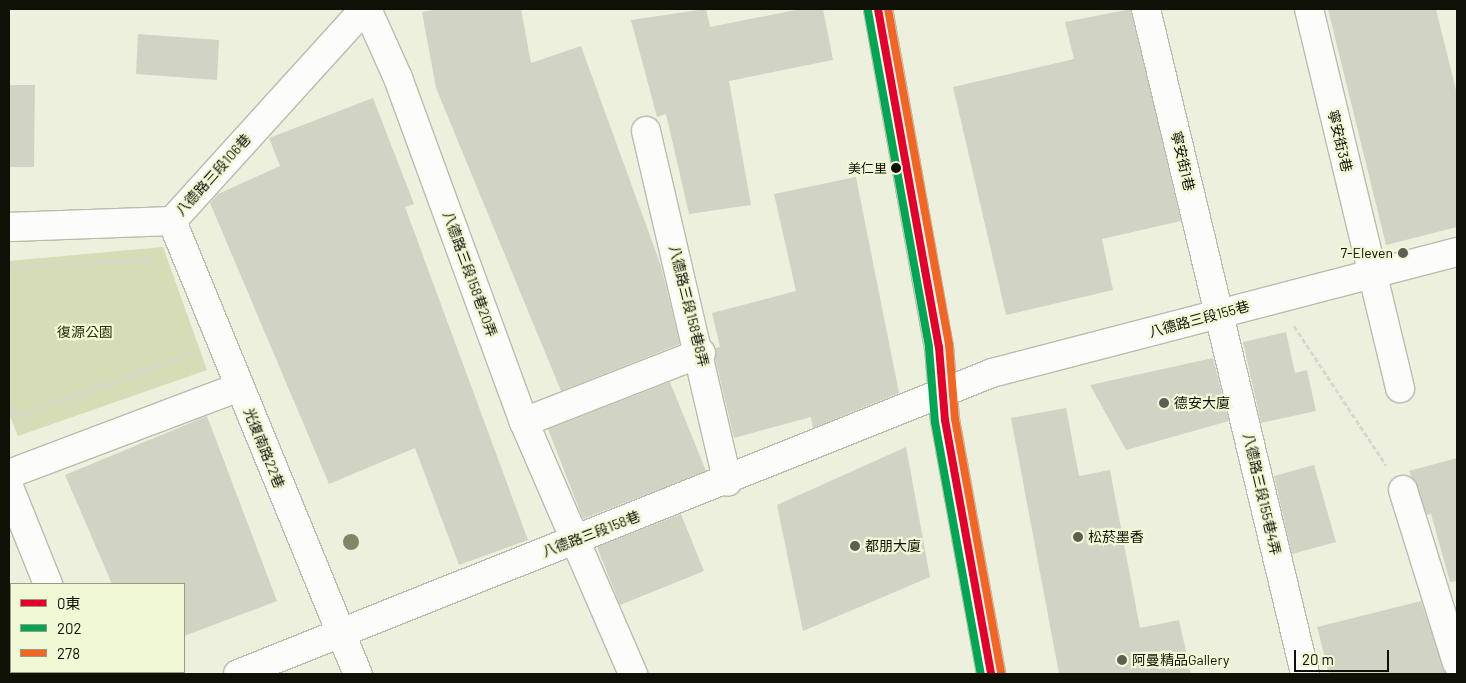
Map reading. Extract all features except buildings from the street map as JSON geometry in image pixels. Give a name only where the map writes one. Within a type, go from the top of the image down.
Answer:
[{"type":"street","name":"八德路三段106巷","points":[[9,226],[172,221],[366,9]]},
{"type":"street","name":"八德路三段158巷20弄","points":[[366,9],[398,78],[524,422],[633,674]]},
{"type":"street","points":[[878,9],[939,347],[943,392],[991,674]]},
{"type":"street","name":"寧安街1巷","points":[[1146,9],[1219,314]]},
{"type":"street","name":"寧安街3巷","points":[[1309,9],[1370,274],[1400,388]]},
{"type":"street","name":"八德路三段158巷8弄","points":[[646,131],[701,353],[728,482]]},
{"type":"street","name":"光復南路22巷","points":[[172,221],[358,674]]},
{"type":"street","name":"八德路三段155巷","points":[[943,392],[992,373],[1457,252]]},
{"type":"street","name":"八德路三段155巷4弄","points":[[1219,314],[1305,674]]},
{"type":"street","points":[[524,422],[701,353]]},
{"type":"street","points":[[9,474],[239,387]]},
{"type":"street","name":"八德路三段158巷","points":[[238,674],[575,539],[728,482],[943,392]]},
{"type":"street","points":[[9,487],[48,583]]},
{"type":"street","points":[[1403,490],[1457,663]]},
{"type":"path","points":[[9,267],[161,258]]},
{"type":"path","points":[[1276,298],[1403,490]]},
{"type":"path","points":[[9,402],[14,415],[29,412],[194,354],[191,346]]},
{"type":"green space","name":"復源公園","points":[[163,247],[207,370],[18,436],[9,414],[9,261]]},
{"type":"transit line","name":"0東","points":[[878,9],[939,347],[945,420],[991,674]]},
{"type":"transit line","name":"278","points":[[888,9],[949,345],[955,419],[1001,672]]},
{"type":"transit line","name":"202","points":[[868,11],[929,348],[935,422],[981,674]]},
{"type":"place","name":"美仁里","points":[[896,168]]},
{"type":"place","name":"7-Eleven","points":[[1403,253]]},
{"type":"place","name":"德安大廈","points":[[1164,403]]},
{"type":"place","name":"松菸墨香","points":[[1078,537]]},
{"type":"place","name":"都朋大廈","points":[[855,546]]},
{"type":"place","name":"阿曼精品Gallery","points":[[1122,660]]}]
